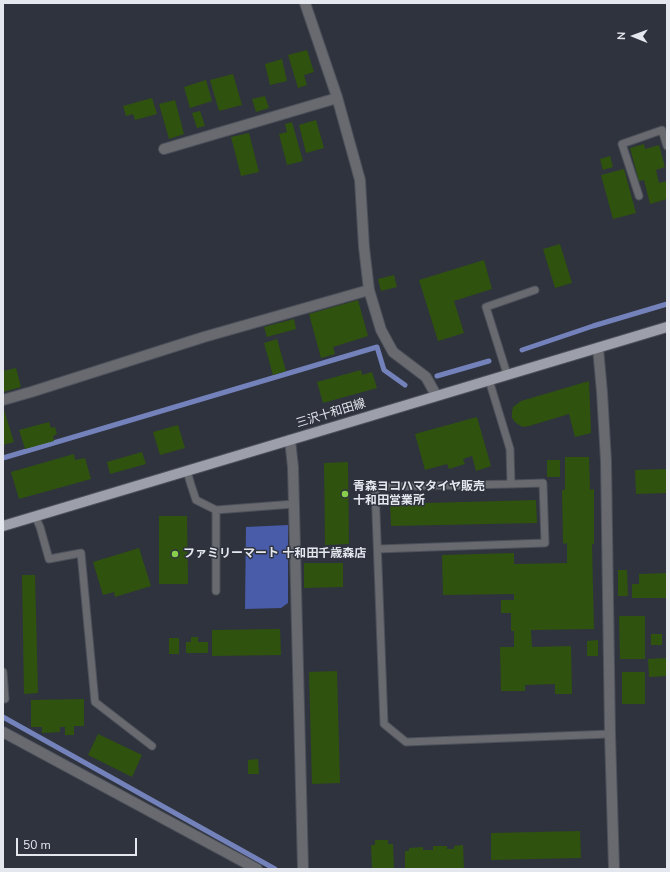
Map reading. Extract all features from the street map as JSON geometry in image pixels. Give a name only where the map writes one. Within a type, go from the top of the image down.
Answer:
[{"type":"main road","name":"三沢十和田線","points":[[3,526],[667,327]]},
{"type":"street","points":[[305,3],[337,98],[360,180],[364,247],[369,290],[381,330],[393,352],[426,377],[436,395]]},
{"type":"street","points":[[164,149],[337,98]]},
{"type":"street","points":[[3,400],[204,337],[369,290]]},
{"type":"street","points":[[598,348],[606,461],[610,734],[614,869]]},
{"type":"street","points":[[290,440],[293,467],[303,869]]},
{"type":"street","points":[[3,732],[257,869]]},
{"type":"lane","points":[[639,196],[622,144],[662,130],[667,146]]},
{"type":"lane","points":[[507,374],[486,308],[535,290]]},
{"type":"lane","points":[[489,380],[510,449],[511,484]]},
{"type":"lane","points":[[187,471],[196,500],[216,510],[294,504]]},
{"type":"lane","points":[[378,549],[545,544],[543,483],[376,487],[378,549],[384,724],[406,742],[610,734]]},
{"type":"lane","points":[[216,510],[216,591]]},
{"type":"lane","points":[[35,516],[50,559],[81,553],[95,702],[152,746]]},
{"type":"lane","points":[[3,672],[5,699]]},
{"type":"shaded area","points":[[288,525],[288,603],[281,608],[245,609],[246,527]]},
{"type":"building","points":[[307,50],[314,72],[304,75],[307,85],[298,88],[288,55]]},
{"type":"building","points":[[282,59],[287,81],[270,85],[265,64]]},
{"type":"building","points":[[233,74],[242,105],[219,111],[210,80]]},
{"type":"building","points":[[206,80],[212,101],[190,108],[184,87]]},
{"type":"building","points":[[265,96],[269,108],[256,112],[252,99]]},
{"type":"building","points":[[152,98],[157,114],[135,120],[133,114],[126,116],[123,106]]},
{"type":"building","points":[[175,100],[184,134],[169,139],[159,104]]},
{"type":"building","points":[[200,111],[205,126],[197,128],[192,113]]},
{"type":"building","points":[[316,120],[324,148],[306,153],[299,125]]},
{"type":"building","points":[[292,122],[303,161],[287,165],[279,134],[287,132],[285,124]]},
{"type":"building","points":[[249,133],[259,172],[241,176],[231,137]]},
{"type":"building","points":[[644,144],[645,149],[659,145],[665,167],[656,170],[659,183],[667,181],[667,199],[650,204],[644,180],[639,181],[630,148]]},
{"type":"building","points":[[610,156],[613,167],[603,170],[600,159]]},
{"type":"building","points":[[624,169],[636,213],[613,219],[601,175]]},
{"type":"building","points":[[560,244],[572,283],[555,288],[543,249]]},
{"type":"building","points":[[484,260],[492,289],[454,301],[464,333],[438,341],[419,280]]},
{"type":"building","points":[[394,275],[397,287],[381,291],[378,279]]},
{"type":"building","points":[[358,300],[368,336],[333,347],[335,354],[321,358],[309,314]]},
{"type":"building","points":[[294,319],[296,329],[267,337],[264,327]]},
{"type":"building","points":[[277,339],[286,371],[273,375],[264,343]]},
{"type":"building","points":[[16,368],[21,387],[3,392],[3,371]]},
{"type":"building","points":[[361,370],[362,375],[372,372],[377,388],[323,403],[317,382]]},
{"type":"building","points":[[589,381],[591,433],[575,437],[569,414],[523,427],[512,418],[513,407],[521,401]]},
{"type":"building","points":[[3,407],[14,442],[3,445]]},
{"type":"building","points":[[477,417],[491,466],[476,471],[472,456],[463,459],[465,464],[449,469],[447,464],[425,470],[415,434]]},
{"type":"building","points":[[49,422],[51,428],[55,427],[57,434],[53,436],[54,441],[25,449],[19,430]]},
{"type":"building","points":[[178,425],[185,448],[160,455],[153,432]]},
{"type":"building","points":[[142,452],[146,464],[110,474],[107,462]]},
{"type":"building","points":[[74,454],[75,460],[85,458],[91,479],[19,499],[11,472]]},
{"type":"building","points":[[565,457],[589,457],[590,490],[594,489],[594,544],[592,544],[594,629],[531,630],[532,647],[571,646],[572,694],[555,694],[555,684],[525,685],[525,691],[501,691],[500,647],[514,647],[514,631],[511,631],[511,613],[501,613],[501,600],[514,600],[514,594],[443,595],[442,555],[514,553],[514,564],[567,563],[567,543],[563,544],[562,490],[565,490]]},
{"type":"building","points":[[547,460],[560,460],[560,477],[547,477]]},
{"type":"building","points":[[348,462],[349,544],[325,545],[324,463]]},
{"type":"building","points":[[667,469],[667,493],[636,494],[635,470]]},
{"type":"building","points":[[536,500],[537,523],[391,526],[390,504]]},
{"type":"building","points":[[159,516],[187,516],[188,584],[159,584]]},
{"type":"building","points":[[139,548],[151,586],[115,597],[114,592],[103,595],[93,562]]},
{"type":"building","points":[[304,563],[343,563],[343,587],[304,588]]},
{"type":"building","points":[[618,570],[627,570],[628,596],[618,596]]},
{"type":"building","points":[[667,573],[667,598],[632,598],[632,584],[639,584],[639,574]]},
{"type":"building","points":[[22,575],[35,575],[38,693],[24,694]]},
{"type":"building","points":[[619,616],[645,616],[645,659],[620,659]]},
{"type":"building","points":[[280,629],[281,655],[212,656],[212,630]]},
{"type":"building","points":[[651,634],[662,634],[662,645],[651,645]]},
{"type":"building","points":[[191,637],[198,637],[198,642],[208,642],[208,653],[186,653],[186,642],[191,642]]},
{"type":"building","points":[[169,638],[179,638],[179,654],[169,654]]},
{"type":"building","points":[[598,640],[598,656],[587,656],[587,641]]},
{"type":"building","points":[[667,658],[667,676],[649,677],[648,659]]},
{"type":"building","points":[[337,671],[340,783],[312,784],[309,672]]},
{"type":"building","points":[[622,672],[645,672],[645,704],[622,704]]},
{"type":"building","points":[[84,699],[84,726],[74,726],[74,735],[65,735],[65,727],[60,727],[60,732],[42,733],[42,727],[31,727],[31,700]]},
{"type":"building","points":[[98,734],[142,755],[132,777],[88,755]]},
{"type":"building","points":[[258,759],[259,774],[248,774],[248,760]]},
{"type":"building","points":[[580,831],[581,858],[491,860],[491,833]]},
{"type":"building","points":[[375,840],[388,840],[388,844],[393,844],[394,869],[372,869],[371,845],[375,845]]},
{"type":"building","points":[[463,845],[464,869],[405,869],[405,851],[409,851],[409,848],[423,847],[423,850],[433,850],[433,846],[447,846],[447,849],[454,849],[454,846]]},
{"type":"waterway","points":[[522,350],[593,326],[667,304]]},
{"type":"waterway","points":[[3,458],[377,347],[384,370],[405,385]]},
{"type":"waterway","points":[[437,376],[489,361]]},
{"type":"waterway","points":[[3,717],[275,869]]},
{"type":"place","name":"青森ヨコハマタイヤ販売 十和田営業所","points":[[345,494]]},
{"type":"place","name":"ファミリーマート 十和田千歳森店","points":[[175,554]]}]
